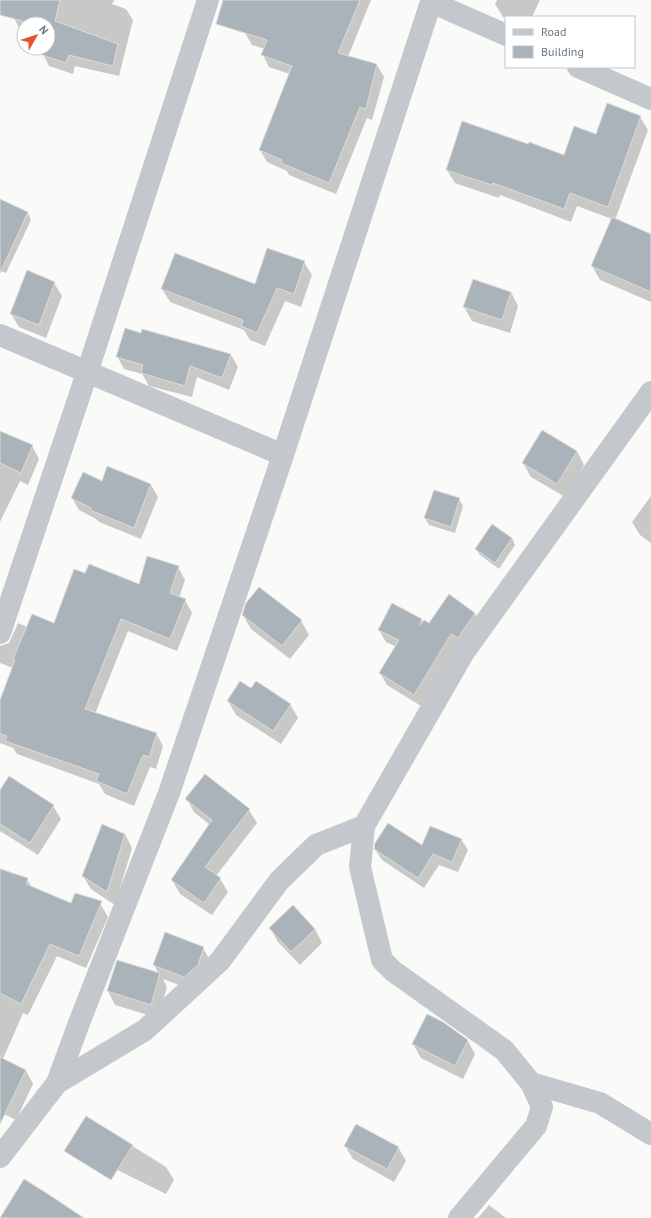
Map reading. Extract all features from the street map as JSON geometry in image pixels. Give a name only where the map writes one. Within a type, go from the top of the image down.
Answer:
[{"type":"street","points":[[0,632],[87,373],[208,0]]},
{"type":"street","points":[[0,1157],[58,1083],[79,1023],[169,793],[283,455],[431,1],[505,35]]},
{"type":"street","points":[[580,68],[651,99]]},
{"type":"street","points":[[0,335],[283,455]]},
{"type":"street","points":[[459,1218],[536,1126],[542,1107],[531,1083],[504,1050],[393,971],[382,960],[360,867],[364,826],[464,652],[651,392]]},
{"type":"street","points":[[58,1083],[145,1030],[220,961],[279,882],[316,845],[364,826]]},
{"type":"street","points":[[531,1083],[600,1103],[651,1134]]},
{"type":"building","points":[[0,0],[60,0],[56,17],[16,16],[16,19],[0,15]]},
{"type":"building","points":[[223,0],[360,0],[338,53],[377,64],[366,109],[360,107],[329,183],[281,163],[282,160],[259,150],[292,66],[261,55],[267,40],[216,24]]},
{"type":"building","points":[[56,21],[118,44],[113,66],[69,55],[66,63],[45,56],[56,56]]},
{"type":"building","points":[[607,103],[641,116],[608,207],[570,193],[564,209],[493,183],[492,185],[446,170],[462,121],[528,144],[529,142],[564,155],[574,126],[596,134]]},
{"type":"building","points":[[0,199],[28,212],[0,273]]},
{"type":"building","points":[[612,217],[651,234],[651,292],[591,266]]},
{"type":"building","points":[[267,248],[305,261],[294,294],[277,288],[257,333],[241,326],[243,320],[161,289],[175,253],[255,284]]},
{"type":"building","points":[[27,270],[55,282],[39,325],[10,314]]},
{"type":"building","points":[[473,279],[511,292],[502,320],[463,307]]},
{"type":"building","points":[[125,328],[141,333],[142,329],[231,354],[222,378],[190,366],[185,386],[141,373],[143,365],[116,357]]},
{"type":"building","points":[[542,430],[577,451],[557,484],[522,463]]},
{"type":"building","points":[[0,431],[33,445],[21,473],[0,463]]},
{"type":"building","points":[[107,466],[151,484],[134,528],[90,510],[91,508],[71,498],[83,472],[102,481]]},
{"type":"building","points":[[434,490],[460,498],[451,527],[424,518]]},
{"type":"building","points":[[492,524],[512,538],[495,563],[475,549]]},
{"type":"building","points":[[147,556],[179,566],[170,593],[186,599],[170,639],[121,619],[85,709],[157,733],[149,757],[143,755],[127,794],[96,781],[99,774],[5,741],[7,736],[0,734],[0,700],[15,660],[13,659],[32,614],[54,623],[74,569],[85,573],[89,564],[139,584]]},
{"type":"building","points":[[259,587],[302,620],[282,646],[242,615],[246,603]]},
{"type":"building","points":[[449,594],[475,613],[458,638],[451,634],[414,695],[379,673],[399,640],[378,630],[392,603],[422,619],[420,625],[424,620],[429,623]]},
{"type":"building","points":[[240,681],[251,688],[256,681],[291,704],[273,731],[227,701]]},
{"type":"building","points":[[205,774],[250,809],[205,867],[221,878],[204,903],[171,880],[212,820],[185,799]]},
{"type":"building","points":[[9,776],[54,805],[30,843],[0,824],[0,790]]},
{"type":"building","points":[[388,823],[422,845],[430,826],[462,839],[452,862],[433,854],[418,878],[374,849],[375,843]]},
{"type":"building","points":[[102,824],[125,834],[107,892],[82,876]]},
{"type":"building","points":[[0,869],[28,878],[26,884],[71,903],[75,893],[102,901],[79,956],[50,944],[21,1004],[0,993]]},
{"type":"building","points":[[293,905],[315,929],[291,952],[269,928]]},
{"type":"building","points":[[165,932],[204,947],[198,965],[184,977],[153,965]]},
{"type":"building","points":[[117,960],[160,973],[151,1005],[107,991]]},
{"type":"building","points":[[427,1014],[443,1022],[468,1040],[455,1066],[412,1044]]},
{"type":"building","points":[[0,1057],[26,1070],[0,1124]]},
{"type":"building","points":[[86,1116],[133,1145],[111,1180],[64,1151]]},
{"type":"building","points":[[356,1124],[399,1147],[387,1169],[344,1146]]},
{"type":"building","points":[[24,1179],[48,1194],[84,1218],[0,1218]]}]
